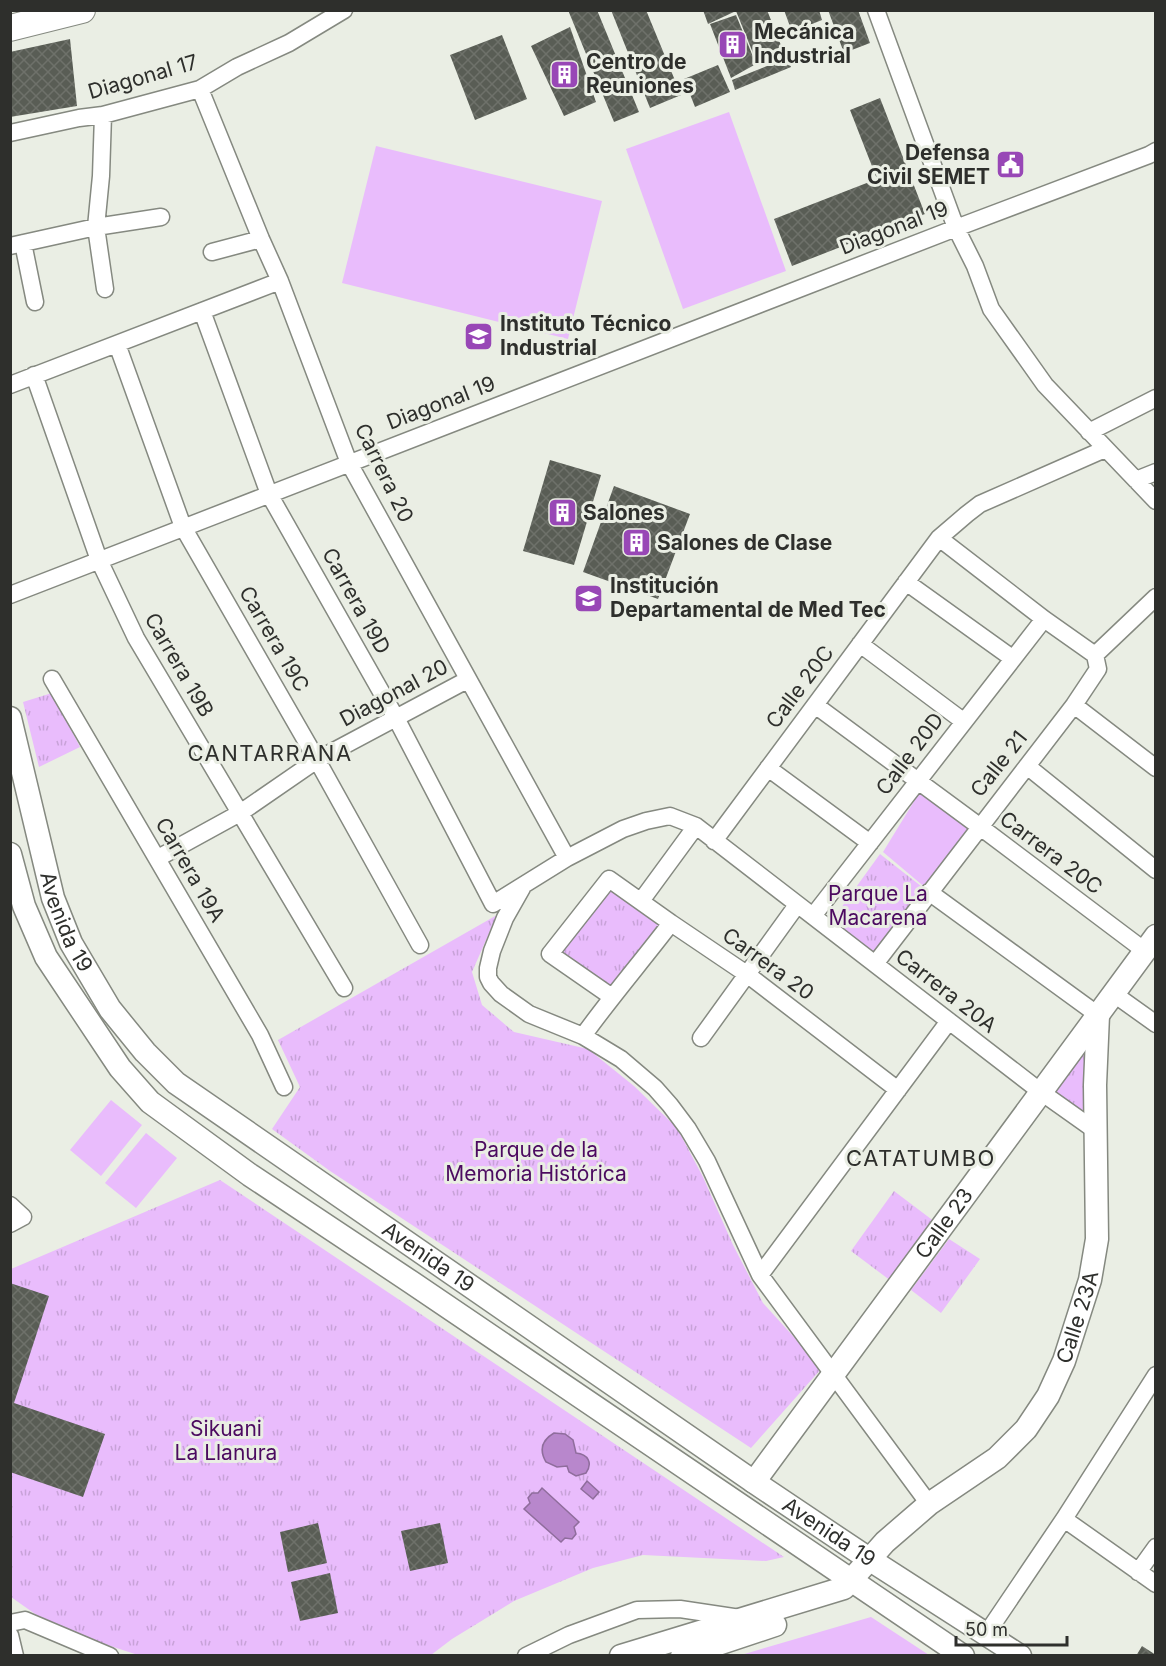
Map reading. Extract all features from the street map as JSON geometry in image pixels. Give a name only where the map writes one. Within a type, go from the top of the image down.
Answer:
[{"type":"main road","points":[[10,13],[21,10]]},
{"type":"main road","points":[[10,28],[82,10]]},
{"type":"main road","name":"Avenida 19","points":[[10,718],[53,898],[71,943],[110,1009],[144,1052],[176,1083],[754,1482],[1020,1656]]},
{"type":"main road","name":"Avenida 19","points":[[10,854],[17,907],[82,1014],[120,1068],[150,1102],[250,1174],[963,1656]]},
{"type":"main road","points":[[17,907],[53,898]]},
{"type":"main road","name":"Calle 23","points":[[754,1482],[1150,944]]},
{"type":"main road","name":"Calle 23A","points":[[875,1563],[884,1561],[885,1542],[929,1504],[997,1458],[1026,1429],[1048,1396],[1064,1360],[1090,1280],[1097,1239],[1095,1085],[1098,1015]]},
{"type":"main road","points":[[621,1656],[857,1585],[875,1563]]},
{"type":"main road","points":[[682,1656],[858,1598],[857,1585]]},
{"type":"street","name":"Diagonal 17","points":[[10,133],[103,115],[200,89],[237,67],[289,43],[344,10]]},
{"type":"street","points":[[876,10],[956,228],[975,266],[991,309],[1045,385],[1155,501]]},
{"type":"street","name":"Carrera 20","points":[[200,89],[280,281],[349,463],[567,858]]},
{"type":"street","points":[[103,115],[101,176],[96,227],[105,289]]},
{"type":"street","name":"Diagonal 19","points":[[10,595],[1155,151]]},
{"type":"street","points":[[35,302],[17,245],[96,227],[160,218]]},
{"type":"street","points":[[212,252],[261,239]]},
{"type":"street","points":[[10,385],[280,281]]},
{"type":"street","name":"Carrera 19D","points":[[202,311],[269,494],[396,718],[493,904],[523,887]]},
{"type":"street","name":"Carrera 19C","points":[[117,344],[183,527],[420,945]]},
{"type":"street","name":"Carrera 19B","points":[[34,375],[99,560],[136,638],[344,988]]},
{"type":"street","points":[[1089,432],[1155,398]]},
{"type":"street","name":"Calle 20C","points":[[714,841],[939,538],[967,514],[988,500],[1105,449]]},
{"type":"street","points":[[1136,480],[1155,472]]},
{"type":"street","points":[[939,538],[1095,655],[1155,597]]},
{"type":"street","points":[[906,582],[1012,658]]},
{"type":"street","name":"Calle 20D","points":[[813,916],[1044,618]]},
{"type":"street","points":[[860,644],[963,721]]},
{"type":"street","name":"Calle 21","points":[[875,964],[1074,705],[1098,669],[1095,655]]},
{"type":"street","name":"Carrera 19A","points":[[52,679],[260,1035],[284,1087]]},
{"type":"street","name":"Diagonal 20","points":[[158,858],[240,813],[317,760],[467,680]]},
{"type":"street","name":"Carrera 20C","points":[[815,705],[979,826],[1150,944]]},
{"type":"street","points":[[1074,705],[1155,768]]},
{"type":"street","points":[[1027,766],[1155,870]]},
{"type":"street","points":[[768,768],[870,843]]},
{"type":"street","points":[[641,901],[696,826],[670,816],[623,829],[567,858],[523,887],[498,934],[488,968],[488,977],[501,994],[529,1014],[583,1036],[621,1059],[655,1088],[684,1122],[696,1141],[760,1275],[929,1504]]},
{"type":"street","name":"Carrera 20A","points":[[696,826],[949,1022],[1096,1131]]},
{"type":"street","name":"Carrera 20","points":[[612,997],[550,954],[609,879],[748,975],[897,1090]]},
{"type":"street","points":[[929,892],[1098,1015]]},
{"type":"street","points":[[701,1038],[797,905]]},
{"type":"street","points":[[583,1036],[671,923]]},
{"type":"street","points":[[1114,994],[1155,1024]]},
{"type":"street","points":[[760,1275],[949,1022]]},
{"type":"street","points":[[10,1205],[17,1221]]},
{"type":"street","points":[[987,1633],[1064,1519],[1155,1375]]},
{"type":"street","points":[[1064,1519],[1155,1584]]},
{"type":"street","points":[[1138,1572],[1155,1547]]},
{"type":"street","points":[[526,1656],[569,1635],[637,1610],[680,1609],[744,1619]]},
{"type":"street","points":[[10,1623],[25,1620],[103,1655]]},
{"type":"street","points":[[10,1635],[15,1656]]},
{"type":"green space","points":[[729,112],[786,271],[683,309],[626,149]]},
{"type":"green space","points":[[376,146],[602,201],[568,339],[342,283]]},
{"type":"green space","points":[[52,693],[80,747],[39,767],[23,702]]},
{"type":"green space","points":[[921,790],[972,827],[927,889],[883,852]]},
{"type":"green space","name":"Parque La Macarena","points":[[880,854],[926,890],[874,960],[828,926]]},
{"type":"green space","points":[[609,883],[667,925],[614,989],[554,952]]},
{"type":"green space","name":"Parque de la Memoria Histórica","points":[[497,915],[472,972],[482,1005],[514,1032],[588,1049],[634,1086],[677,1128],[763,1303],[822,1368],[751,1448],[330,1171],[272,1129],[300,1087],[278,1040]]},
{"type":"green space","points":[[1085,1041],[1086,1113],[1046,1087]]},
{"type":"green space","points":[[111,1100],[142,1125],[101,1176],[70,1150]]},
{"type":"green space","points":[[146,1133],[177,1158],[136,1208],[105,1183]]},
{"type":"green space","name":"Sikuani La Llanura","points":[[220,1180],[784,1557],[766,1561],[643,1555],[593,1568],[514,1601],[452,1639],[431,1655],[138,1655],[80,1636],[38,1616],[11,1597],[11,1269]]},
{"type":"green space","points":[[894,1191],[935,1222],[891,1281],[851,1251]]},
{"type":"green space","points":[[949,1239],[980,1259],[941,1313],[911,1290]]},
{"type":"green space","points":[[871,1617],[929,1655],[741,1655]]},
{"type":"shaded area","points":[[554,1433],[565,1434],[573,1440],[576,1453],[584,1455],[588,1460],[589,1466],[586,1473],[576,1476],[569,1472],[567,1466],[557,1467],[546,1462],[542,1449],[547,1439]]},
{"type":"shaded area","points":[[587,1481],[599,1492],[593,1499],[581,1489]]},
{"type":"shaded area","points":[[542,1488],[579,1522],[574,1527],[576,1534],[572,1539],[565,1538],[561,1542],[524,1509],[530,1503],[528,1498],[532,1493],[538,1493]]},
{"type":"building","points":[[568,10],[597,10],[639,112],[614,122]]},
{"type":"building","points":[[611,10],[646,10],[681,95],[650,108]]},
{"type":"building","points":[[703,10],[767,10],[784,53],[757,63],[736,11],[708,24]]},
{"type":"building","points":[[784,10],[819,10],[822,20],[792,32]]},
{"type":"building","points":[[828,10],[858,10],[870,43],[844,53]]},
{"type":"building","name":"Mecánica Industrial","points":[[736,15],[756,64],[731,78],[710,24]]},
{"type":"building","name":"Centro de Reuniones","points":[[570,27],[596,102],[564,116],[531,46]]},
{"type":"building","points":[[502,35],[527,99],[475,120],[450,55]]},
{"type":"building","points":[[70,39],[77,106],[10,117],[10,52]]},
{"type":"building","points":[[787,58],[791,67],[735,90],[732,80]]},
{"type":"building","points":[[718,65],[730,92],[695,107],[684,79]]},
{"type":"building","points":[[880,98],[925,214],[792,266],[774,219],[877,179],[850,110]]},
{"type":"building","name":"Salones","points":[[550,460],[601,475],[574,565],[523,551]]},
{"type":"building","name":"Salones de Clase","points":[[614,486],[690,514],[658,599],[583,572]]},
{"type":"building","points":[[10,1283],[49,1296],[14,1403],[105,1434],[83,1497],[10,1472]]},
{"type":"building","points":[[318,1523],[327,1563],[288,1572],[280,1532]]},
{"type":"building","points":[[440,1523],[448,1563],[410,1571],[401,1531]]},
{"type":"building","points":[[330,1573],[338,1613],[300,1621],[291,1582]]},
{"type":"building","points":[[1142,1646],[1156,1655],[1156,1656],[1136,1656]]},
{"type":"place","name":"Mecánica Industrial","points":[[733,44]]},
{"type":"place","name":"Centro de Reuniones","points":[[565,74]]},
{"type":"place","name":"Defensa Civil SEMET","points":[[1011,165]]},
{"type":"place","name":"Instituto Técnico Industrial","points":[[479,336]]},
{"type":"place","name":"Salones","points":[[562,513]]},
{"type":"place","name":"Salones de Clase","points":[[636,543]]},
{"type":"place","name":"Institución Departamental de Med Tec","points":[[589,598]]},
{"type":"district","name":"CANTARRANA","points":[[270,753]]},
{"type":"district","name":"CATATUMBO","points":[[921,1158]]}]
